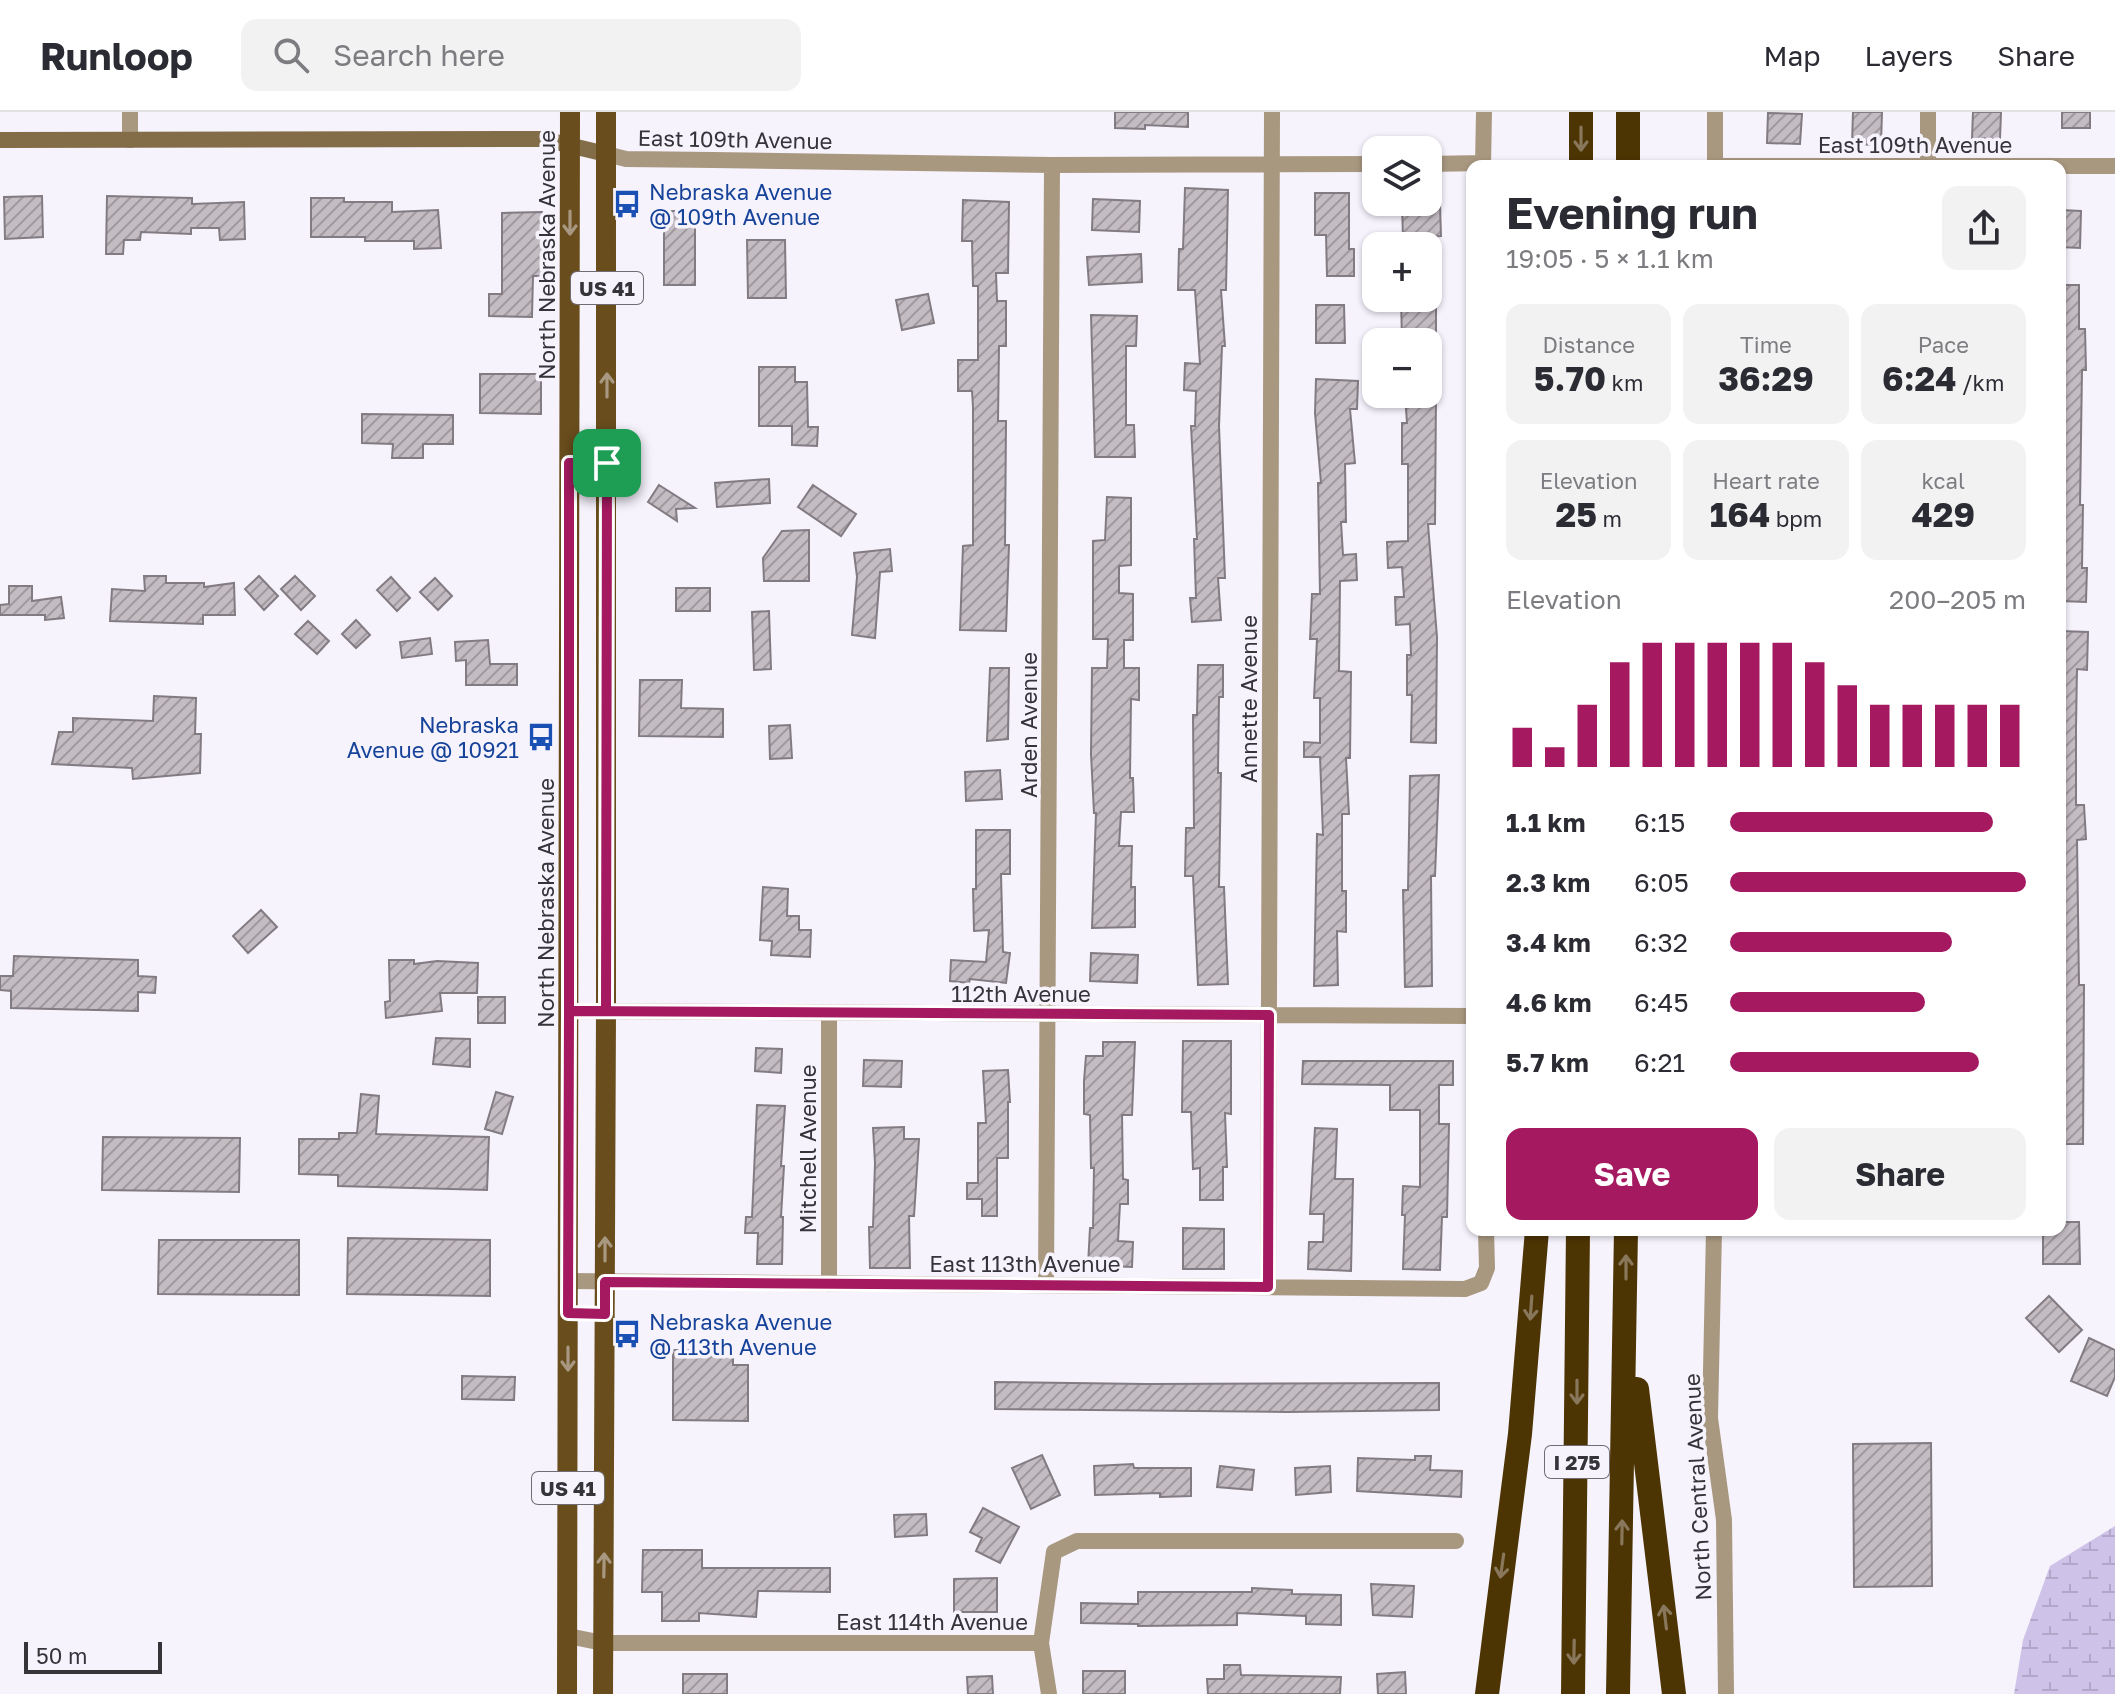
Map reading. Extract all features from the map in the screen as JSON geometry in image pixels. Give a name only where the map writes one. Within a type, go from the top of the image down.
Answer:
[{"type":"highway","points":[[1581,112],[1581,160]]},
{"type":"highway","points":[[1628,112],[1628,160]]},
{"type":"highway","points":[[1487,1694],[1522,1419],[1537,1236]]},
{"type":"highway","name":"I 275","points":[[1573,1694],[1578,1236]]},
{"type":"highway","name":"I 275","points":[[1618,1694],[1626,1236]]},
{"type":"highway","points":[[1626,1304],[1674,1694]]},
{"type":"main road","name":"North Nebraska Avenue","points":[[567,1694],[570,112]]},
{"type":"main road","name":"US 41","points":[[603,1694],[606,112]]},
{"type":"main road","points":[[569,463],[607,463]]},
{"type":"main road","points":[[568,1313],[605,1314]]},
{"type":"street","points":[[130,112],[130,140]]},
{"type":"street","name":"Annette Avenue","points":[[1268,1287],[1272,112]]},
{"type":"street","points":[[1483,160],[1484,112]]},
{"type":"street","points":[[1715,112],[1715,160]]},
{"type":"street","points":[[1928,112],[1928,160]]},
{"type":"street","name":"East 109th Avenue","points":[[0,140],[543,139],[626,159],[1052,165],[1362,164]]},
{"type":"street","points":[[1442,164],[1466,165]]},
{"type":"street","name":"Arden Avenue","points":[[1046,1285],[1052,165]]},
{"type":"street","name":"East 109th Avenue","points":[[2066,166],[2115,166]]},
{"type":"street","name":"112th Avenue","points":[[569,1011],[829,1015],[1466,1016]]},
{"type":"street","name":"Mitchell Avenue","points":[[829,1015],[829,1284]]},
{"type":"street","name":"East 113th Avenue","points":[[568,1281],[1465,1289],[1481,1283],[1487,1268],[1486,1236]]},
{"type":"street","name":"North Central Avenue","points":[[1714,1236],[1710,1418],[1724,1520],[1726,1694]]},
{"type":"street","name":"East 114th Avenue","points":[[568,1636],[603,1643],[1041,1643],[1054,1552],[1077,1541],[1456,1541]]},
{"type":"street","points":[[1041,1643],[1049,1694]]},
{"type":"green space","points":[[2115,1526],[2115,1694],[2014,1694],[2023,1640],[2050,1566]]},
{"type":"building","points":[[1115,112],[1188,112],[1188,127],[1145,125],[1145,129],[1115,128]]},
{"type":"building","points":[[1853,112],[1882,112],[1881,145],[1852,144]]},
{"type":"building","points":[[1973,112],[2001,112],[2000,139],[1972,138]]},
{"type":"building","points":[[2062,112],[2090,112],[2090,128],[2062,128]]},
{"type":"building","points":[[1768,113],[1802,114],[1800,144],[1767,143]]},
{"type":"building","points":[[1185,188],[1228,190],[1226,290],[1221,290],[1225,346],[1222,346],[1219,426],[1225,578],[1218,578],[1221,620],[1192,622],[1190,598],[1196,598],[1194,539],[1197,539],[1191,426],[1195,426],[1196,391],[1184,390],[1185,363],[1200,364],[1195,290],[1178,290]]},
{"type":"building","points":[[1315,193],[1349,193],[1349,249],[1354,249],[1354,276],[1327,276],[1326,235],[1315,235]]},
{"type":"building","points":[[42,196],[43,237],[5,239],[4,197]]},
{"type":"building","points":[[107,196],[192,198],[192,204],[244,202],[245,239],[220,240],[219,228],[191,228],[191,234],[141,232],[140,240],[124,240],[123,254],[106,254]]},
{"type":"building","points":[[311,198],[392,202],[392,212],[438,210],[441,248],[414,249],[414,241],[311,237]]},
{"type":"building","points":[[1093,199],[1140,201],[1139,232],[1092,230]]},
{"type":"building","points":[[963,200],[1009,202],[1008,273],[996,273],[997,301],[1006,301],[1006,346],[999,346],[998,421],[1006,421],[1005,545],[1009,545],[1006,631],[960,630],[963,546],[973,545],[973,407],[972,391],[958,391],[958,360],[978,360],[978,286],[973,286],[972,241],[962,241]]},
{"type":"building","points":[[2066,210],[2081,211],[2080,248],[2066,247]]},
{"type":"building","points":[[664,211],[695,211],[695,285],[664,285]]},
{"type":"building","points":[[542,212],[542,276],[533,276],[532,317],[489,316],[489,294],[502,294],[502,213]]},
{"type":"building","points":[[1402,216],[1440,216],[1441,232],[1403,232]]},
{"type":"building","points":[[747,240],[785,240],[786,298],[748,298]]},
{"type":"building","points":[[1141,254],[1142,282],[1089,285],[1087,257]]},
{"type":"building","points":[[2066,285],[2079,285],[2079,329],[2085,329],[2080,505],[2083,505],[2082,568],[2087,568],[2086,602],[2066,601]]},
{"type":"building","points":[[928,294],[934,323],[902,330],[896,300]]},
{"type":"building","points":[[1316,305],[1344,305],[1345,343],[1316,343]]},
{"type":"building","points":[[1401,312],[1436,312],[1436,328],[1402,328]]},
{"type":"building","points":[[1091,315],[1137,316],[1136,346],[1126,346],[1126,425],[1134,425],[1135,457],[1095,457]]},
{"type":"building","points":[[759,367],[795,367],[795,382],[807,382],[808,427],[818,427],[817,446],[792,445],[792,426],[759,426]]},
{"type":"building","points":[[480,374],[541,374],[541,414],[480,413]]},
{"type":"building","points":[[1316,379],[1358,381],[1357,409],[1350,409],[1355,463],[1345,464],[1346,522],[1341,522],[1343,555],[1356,554],[1357,580],[1340,581],[1339,671],[1351,672],[1350,758],[1346,758],[1349,814],[1342,814],[1342,891],[1346,891],[1346,932],[1337,931],[1338,985],[1314,986],[1317,834],[1323,835],[1320,757],[1304,757],[1304,742],[1320,743],[1320,698],[1314,698],[1317,639],[1310,639],[1312,594],[1320,594],[1318,483],[1321,483],[1315,413]]},
{"type":"building","points":[[1406,408],[1436,408],[1435,524],[1428,524],[1437,637],[1436,743],[1411,742],[1412,695],[1407,695],[1410,624],[1396,625],[1395,597],[1404,597],[1402,567],[1388,568],[1387,542],[1408,541],[1408,464],[1402,464],[1402,423],[1407,423]]},
{"type":"building","points":[[362,414],[453,415],[453,444],[423,444],[423,458],[392,458],[393,444],[362,443]]},
{"type":"building","points":[[769,479],[770,503],[717,507],[715,483]]},
{"type":"building","points":[[659,485],[695,508],[676,509],[677,521],[648,502]]},
{"type":"building","points":[[813,485],[856,514],[841,536],[798,507]]},
{"type":"building","points":[[1107,497],[1131,498],[1131,565],[1119,566],[1119,593],[1133,594],[1133,640],[1124,640],[1124,668],[1139,668],[1139,700],[1131,699],[1130,778],[1133,778],[1134,812],[1121,812],[1119,846],[1132,846],[1131,887],[1135,887],[1135,927],[1092,928],[1096,813],[1091,754],[1092,668],[1107,668],[1108,639],[1093,639],[1093,541],[1105,540]]},
{"type":"building","points":[[809,530],[809,581],[764,581],[763,558],[782,531]]},
{"type":"building","points":[[890,549],[892,571],[880,572],[875,638],[852,635],[857,577],[854,553]]},
{"type":"building","points":[[144,576],[166,576],[166,583],[204,583],[204,587],[234,583],[235,615],[203,615],[203,624],[110,621],[112,589],[145,591]]},
{"type":"building","points":[[259,576],[278,596],[264,610],[245,589]]},
{"type":"building","points":[[295,576],[315,596],[301,610],[281,589]]},
{"type":"building","points":[[391,577],[410,598],[397,611],[377,590]]},
{"type":"building","points":[[435,578],[452,596],[438,610],[420,592]]},
{"type":"building","points":[[9,586],[32,586],[32,601],[61,597],[64,618],[45,620],[45,615],[0,615],[0,605],[9,604]]},
{"type":"building","points":[[676,588],[710,588],[710,611],[676,611]]},
{"type":"building","points":[[769,611],[771,669],[754,670],[752,612]]},
{"type":"building","points":[[356,620],[370,635],[356,648],[342,634]]},
{"type":"building","points":[[308,621],[329,641],[317,654],[295,634]]},
{"type":"building","points":[[2066,631],[2088,632],[2087,670],[2077,669],[2076,727],[2076,805],[2084,805],[2086,839],[2077,840],[2079,985],[2084,985],[2083,1144],[2066,1144]]},
{"type":"building","points":[[430,638],[432,654],[402,658],[400,642]]},
{"type":"building","points":[[488,640],[490,664],[517,664],[517,685],[466,685],[466,660],[456,661],[455,642]]},
{"type":"building","points":[[1198,665],[1223,665],[1223,697],[1219,697],[1219,887],[1224,887],[1228,984],[1198,985],[1193,876],[1185,876],[1186,828],[1194,828],[1193,715],[1197,715]]},
{"type":"building","points":[[990,668],[1009,668],[1008,739],[987,741]]},
{"type":"building","points":[[640,680],[682,680],[681,708],[723,709],[723,737],[639,736]]},
{"type":"building","points":[[154,696],[196,698],[195,734],[201,734],[200,773],[133,779],[132,768],[52,764],[59,732],[73,732],[73,718],[153,721]]},
{"type":"building","points":[[790,725],[792,758],[770,759],[769,726]]},
{"type":"building","points":[[1000,770],[1002,799],[966,801],[965,772]]},
{"type":"building","points":[[1439,775],[1435,876],[1431,876],[1432,986],[1405,987],[1403,890],[1408,890],[1410,776]]},
{"type":"building","points":[[976,830],[1010,830],[1010,874],[1001,874],[1003,952],[1010,953],[1006,983],[970,979],[969,983],[950,981],[951,960],[986,962],[989,930],[974,931]]},
{"type":"building","points":[[763,887],[788,889],[787,916],[799,916],[799,930],[811,930],[810,957],[771,955],[772,941],[760,940]]},
{"type":"building","points":[[261,910],[277,927],[248,953],[233,936]]},
{"type":"building","points":[[1091,953],[1138,955],[1137,983],[1090,981]]},
{"type":"building","points":[[14,956],[138,960],[138,976],[156,977],[155,993],[138,992],[138,1011],[11,1008],[11,991],[0,990],[0,976],[13,976]]},
{"type":"building","points":[[389,960],[414,960],[414,964],[437,961],[478,963],[477,993],[440,993],[442,1011],[386,1018],[385,1002],[390,1001]]},
{"type":"building","points":[[478,997],[505,997],[505,1023],[478,1023]]},
{"type":"building","points":[[436,1038],[470,1039],[470,1067],[433,1064]]},
{"type":"building","points":[[1183,1041],[1231,1041],[1231,1114],[1225,1113],[1227,1167],[1223,1167],[1223,1200],[1200,1200],[1200,1168],[1193,1169],[1191,1112],[1182,1112]]},
{"type":"building","points":[[1103,1042],[1135,1042],[1132,1115],[1122,1115],[1123,1179],[1128,1180],[1128,1204],[1120,1204],[1118,1241],[1133,1242],[1132,1267],[1088,1265],[1090,1228],[1093,1228],[1094,1168],[1091,1168],[1090,1115],[1084,1114],[1084,1081],[1086,1056],[1103,1056]]},
{"type":"building","points":[[756,1048],[782,1049],[781,1073],[755,1071]]},
{"type":"building","points":[[864,1060],[902,1061],[901,1087],[863,1086]]},
{"type":"building","points":[[1303,1061],[1453,1061],[1453,1085],[1439,1085],[1439,1124],[1449,1124],[1447,1217],[1442,1217],[1440,1270],[1403,1269],[1403,1186],[1420,1187],[1420,1110],[1390,1110],[1390,1085],[1302,1084]]},
{"type":"building","points":[[1008,1070],[1008,1158],[997,1158],[997,1216],[982,1216],[982,1199],[967,1199],[967,1183],[978,1183],[978,1123],[986,1123],[983,1071]]},
{"type":"building","points":[[496,1092],[513,1097],[502,1134],[485,1129]]},
{"type":"building","points":[[361,1094],[379,1096],[376,1134],[489,1137],[487,1190],[338,1186],[338,1175],[299,1174],[299,1139],[339,1139],[339,1133],[357,1133]]},
{"type":"building","points":[[757,1105],[785,1106],[781,1166],[784,1166],[782,1264],[757,1264],[758,1233],[745,1233],[746,1217],[752,1217]]},
{"type":"building","points":[[904,1127],[904,1139],[919,1139],[914,1216],[909,1216],[910,1268],[870,1268],[869,1227],[873,1227],[875,1163],[873,1128]]},
{"type":"building","points":[[1315,1128],[1337,1129],[1335,1179],[1353,1179],[1351,1271],[1308,1269],[1309,1242],[1323,1242],[1324,1214],[1310,1214]]},
{"type":"building","points":[[103,1137],[240,1138],[239,1192],[102,1190]]},
{"type":"building","points":[[2066,1222],[2079,1222],[2080,1264],[2043,1264],[2043,1236],[2066,1236]]},
{"type":"building","points":[[1183,1228],[1224,1229],[1224,1269],[1183,1269]]},
{"type":"building","points":[[348,1238],[490,1240],[490,1296],[347,1294]]},
{"type":"building","points":[[159,1240],[299,1240],[299,1295],[158,1294]]},
{"type":"building","points":[[2049,1296],[2082,1330],[2059,1352],[2026,1318]]},
{"type":"building","points":[[2089,1338],[2115,1350],[2115,1377],[2107,1396],[2071,1381]]},
{"type":"building","points":[[673,1350],[733,1350],[733,1365],[748,1365],[748,1421],[673,1420]]},
{"type":"building","points":[[462,1376],[515,1377],[514,1400],[462,1399]]},
{"type":"building","points":[[995,1382],[1439,1383],[1439,1410],[995,1409]]},
{"type":"building","points":[[1931,1443],[1932,1586],[1854,1587],[1853,1444]]},
{"type":"building","points":[[1042,1455],[1060,1495],[1031,1509],[1012,1468]]},
{"type":"building","points":[[1415,1456],[1431,1456],[1430,1470],[1462,1471],[1461,1497],[1357,1491],[1358,1458],[1415,1460]]},
{"type":"building","points":[[1133,1464],[1134,1468],[1191,1468],[1191,1496],[1160,1497],[1160,1493],[1095,1495],[1094,1466]]},
{"type":"building","points":[[1220,1466],[1254,1470],[1252,1490],[1217,1487]]},
{"type":"building","points":[[1330,1466],[1331,1492],[1296,1495],[1295,1468]]},
{"type":"building","points":[[983,1508],[1019,1527],[1000,1563],[976,1551],[982,1538],[970,1532]]},
{"type":"building","points":[[926,1514],[927,1535],[895,1537],[894,1515]]},
{"type":"building","points":[[643,1550],[702,1550],[702,1568],[830,1568],[830,1592],[758,1591],[756,1617],[699,1613],[699,1621],[662,1621],[662,1592],[642,1592]]},
{"type":"building","points":[[997,1578],[997,1612],[954,1612],[954,1579]]},
{"type":"building","points":[[1371,1584],[1414,1586],[1412,1617],[1373,1615]]},
{"type":"building","points":[[1252,1588],[1292,1590],[1292,1594],[1341,1595],[1341,1625],[1306,1624],[1306,1616],[1237,1613],[1237,1625],[1081,1623],[1081,1603],[1138,1604],[1138,1592],[1252,1592]]},
{"type":"building","points":[[1224,1665],[1240,1665],[1241,1675],[1341,1677],[1340,1694],[1208,1694],[1207,1679],[1224,1679]]},
{"type":"building","points":[[1083,1671],[1125,1671],[1125,1694],[1083,1694]]},
{"type":"building","points":[[1405,1672],[1406,1694],[1378,1694],[1377,1674]]},
{"type":"building","points":[[683,1674],[727,1674],[727,1694],[683,1694]]},
{"type":"building","points":[[992,1676],[993,1694],[968,1694],[967,1677]]},
{"type":"place","name":"Nebraska Avenue @ 109th Avenue","points":[[627,204]]},
{"type":"place","name":"Nebraska Avenue @ 10921","points":[[541,737]]},
{"type":"place","name":"Nebraska Avenue @ 113th Avenue","points":[[627,1334]]},
{"type":"route","points":[[607,463],[569,463],[569,1011],[829,1015],[1269,1015],[1268,1287],[605,1282],[605,1314],[568,1313],[569,1011],[606,1011],[607,463]]}]
